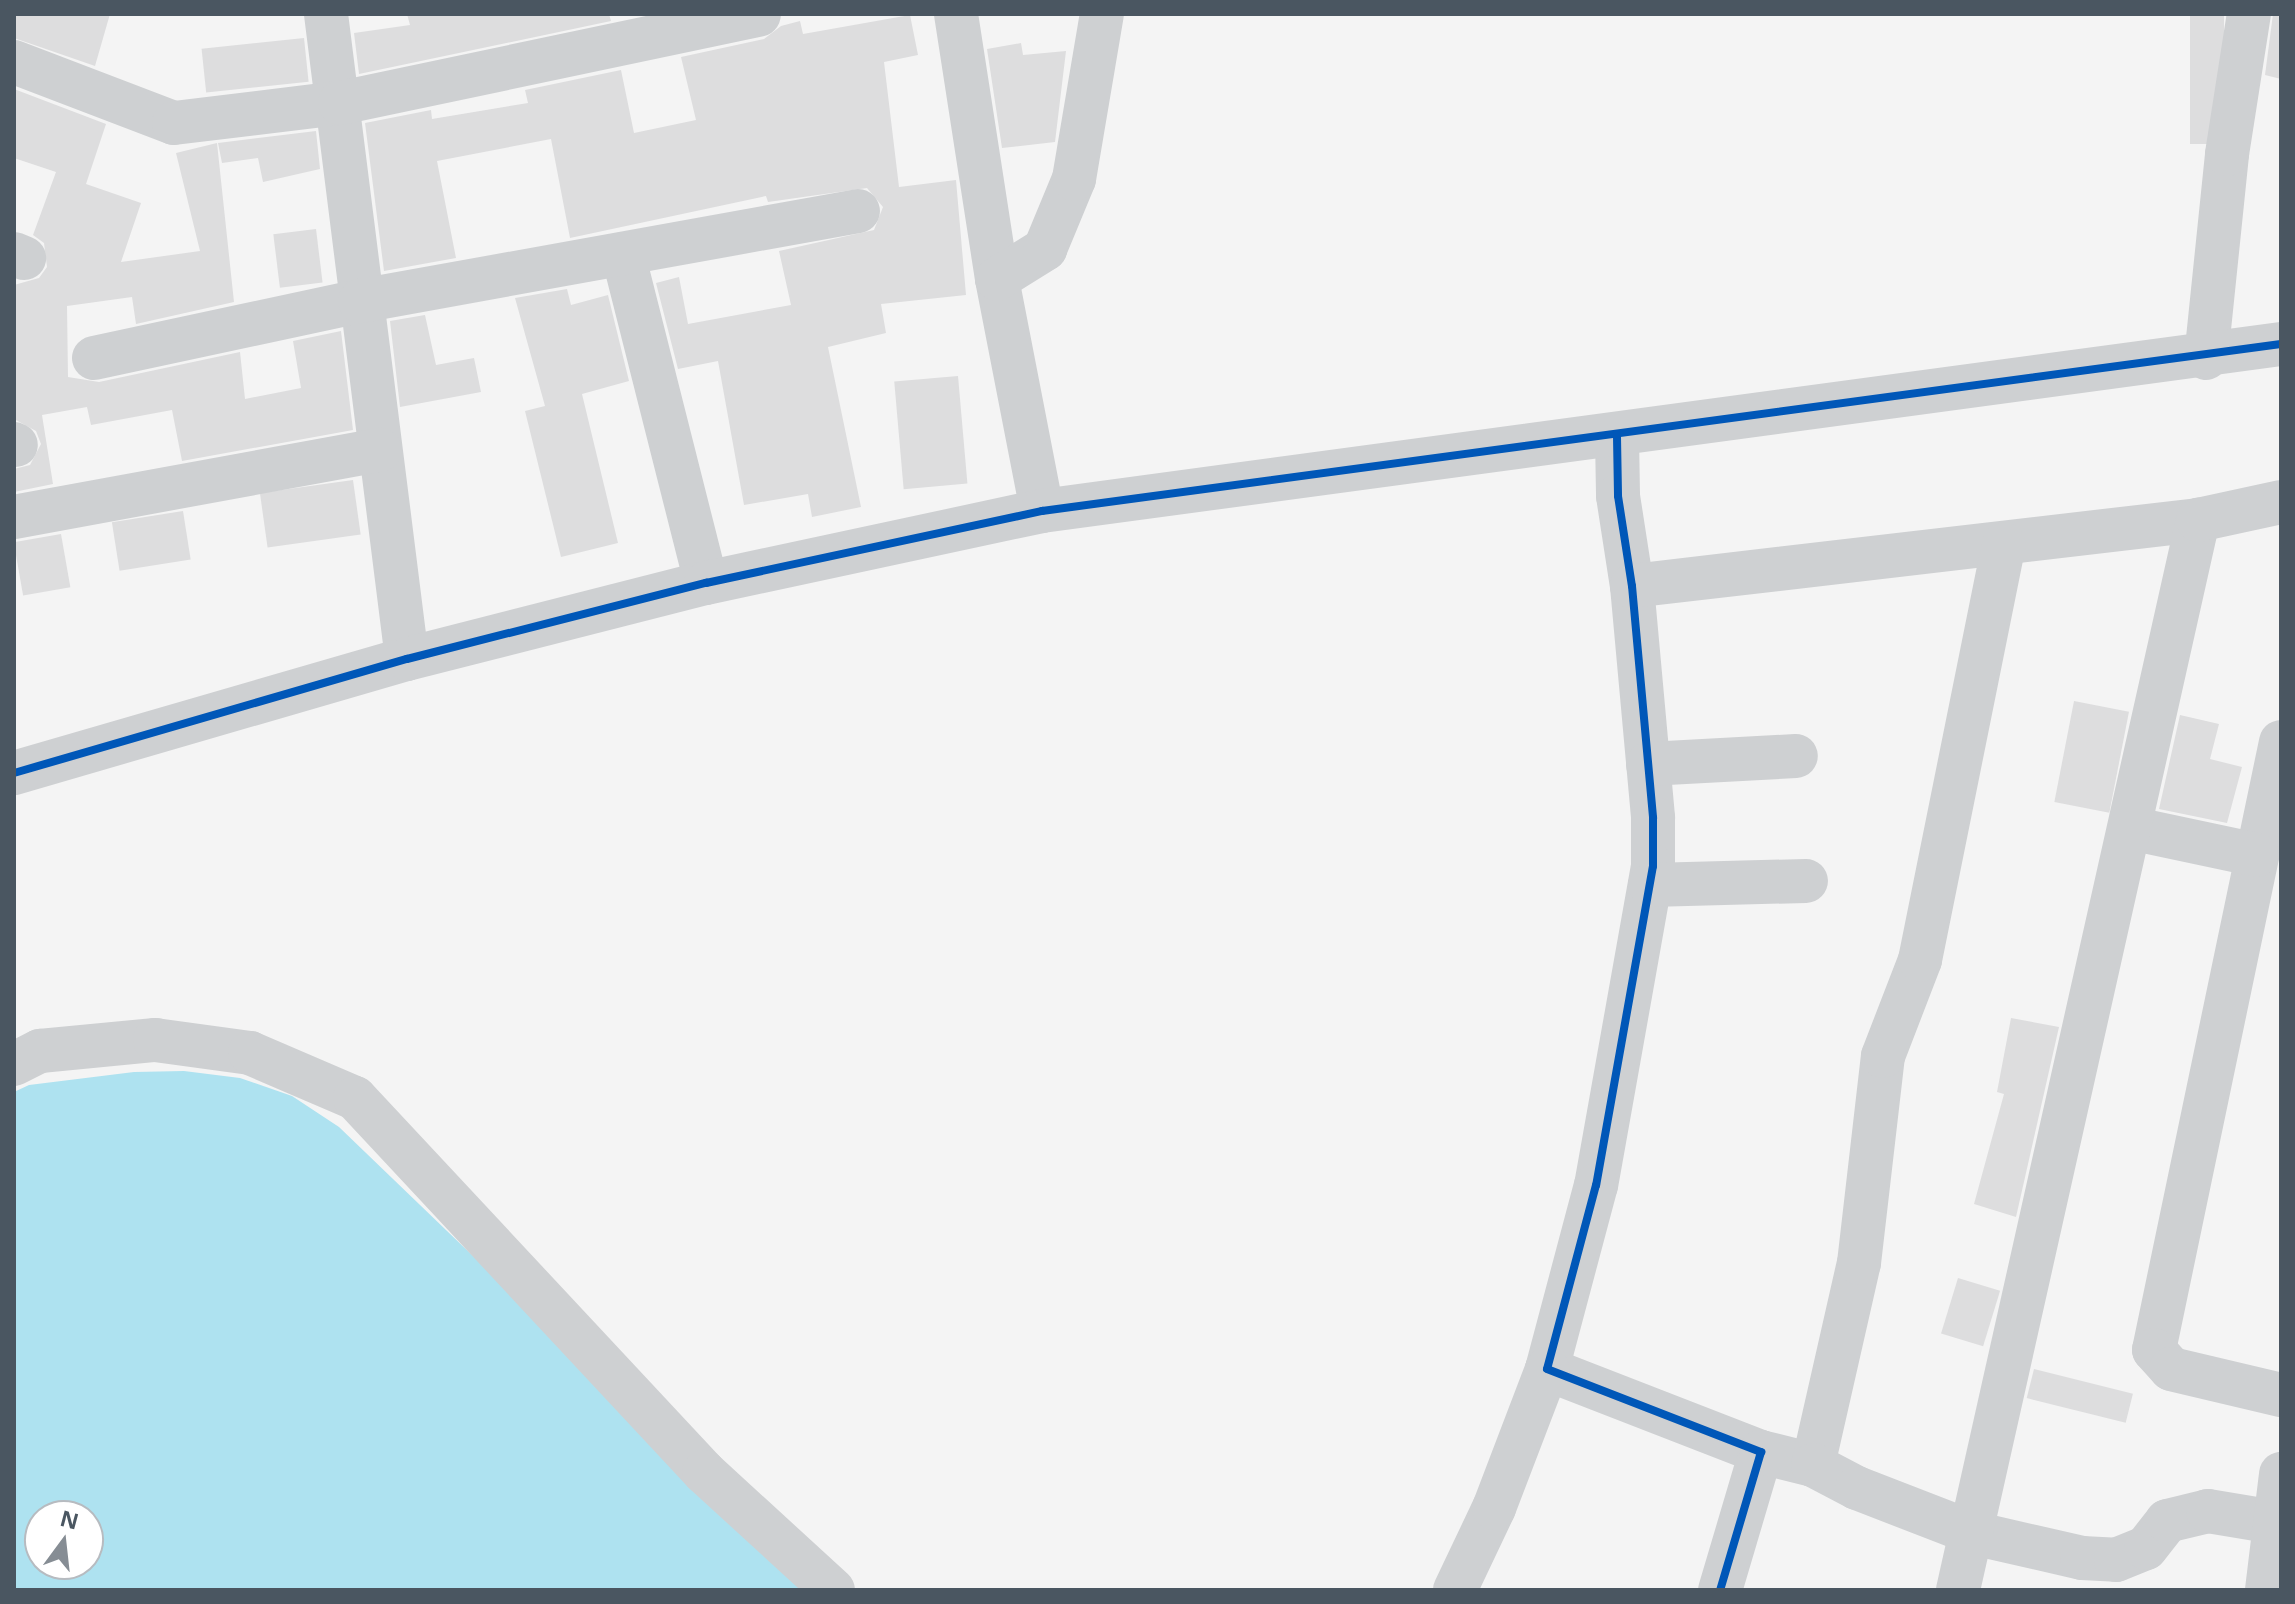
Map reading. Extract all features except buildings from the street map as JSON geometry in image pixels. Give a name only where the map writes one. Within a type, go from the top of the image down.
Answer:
[{"type":"street","points":[[326,14],[340,103],[360,301],[407,659]]},
{"type":"street","points":[[956,14],[997,279],[1042,511]]},
{"type":"street","points":[[997,279],[1045,249],[1074,179],[1102,14]]},
{"type":"street","points":[[2206,358],[2227,154],[2249,14]]},
{"type":"street","points":[[14,62],[174,123],[340,103],[759,15]]},
{"type":"street","points":[[94,358],[360,301],[858,211]]},
{"type":"street","points":[[623,254],[706,583]]},
{"type":"street","points":[[14,773],[407,659],[706,583],[1042,511],[2206,358],[2281,344]]},
{"type":"street","points":[[1455,1590],[1494,1508],[1547,1369],[1596,1185],[1650,885],[1653,818],[1629,574],[1618,496],[1617,437]]},
{"type":"street","points":[[14,517],[380,450]]},
{"type":"street","points":[[1629,574],[2004,544],[2198,520],[2281,502]]},
{"type":"street","points":[[1958,1590],[2198,520]]},
{"type":"street","points":[[1813,1465],[1859,1263],[1883,1056],[1920,960],[2004,544]]},
{"type":"street","points":[[2281,742],[2154,1350],[2171,1369],[2281,1395]]},
{"type":"street","points":[[1648,764],[1796,756]]},
{"type":"street","points":[[2130,828],[2257,855]]},
{"type":"street","points":[[1650,885],[1806,881]]},
{"type":"street","points":[[14,1064],[40,1051],[155,1040],[250,1053],[355,1098],[704,1472],[833,1590]]},
{"type":"street","points":[[1547,1369],[1761,1452],[1813,1465],[1857,1488],[1973,1533],[2116,1560],[2146,1548],[2167,1521],[2208,1511],[2274,1522]]},
{"type":"street","points":[[1720,1590],[1761,1452]]},
{"type":"street","points":[[2267,1590],[2281,1474]]},
{"type":"water","points":[[184,1071],[240,1078],[292,1096],[339,1127],[820,1590],[14,1590],[14,1092],[29,1085],[134,1072]]},
{"type":"cycle path","points":[[14,773],[407,659],[706,583],[1042,511],[2281,344]]},
{"type":"cycle path","points":[[1617,437],[1618,496],[1632,586],[1653,818],[1653,866],[1596,1185],[1547,1369],[1761,1452],[1720,1590]]}]
